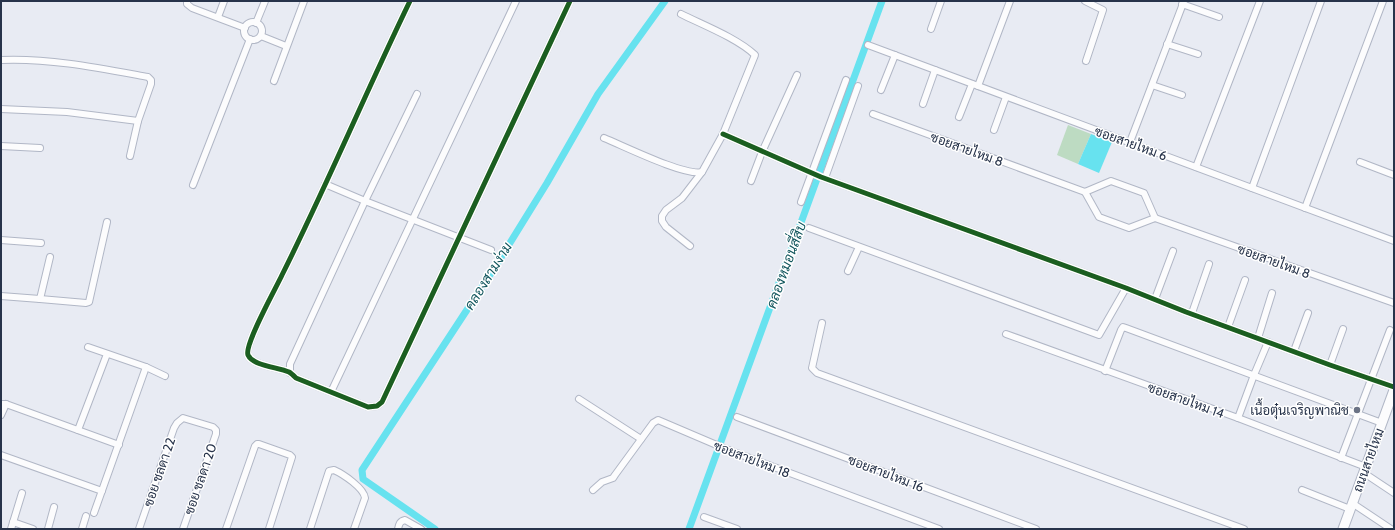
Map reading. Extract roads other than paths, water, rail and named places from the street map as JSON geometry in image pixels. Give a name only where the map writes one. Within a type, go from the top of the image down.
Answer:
[{"type":"main road","name":"ถนนสายไหม","points":[[1343,529],[1394,391]]},
{"type":"street","points":[[187,1],[187,4],[192,8],[245,28]]},
{"type":"street","points":[[218,17],[224,1]]},
{"type":"street","points":[[256,23],[265,1]]},
{"type":"street","points":[[274,81],[304,1]]},
{"type":"street","points":[[410,1],[295,249],[256,328],[247,351],[248,356],[252,361],[290,372],[296,378],[368,407],[377,406],[382,402],[570,1]]},
{"type":"street","points":[[331,392],[516,1]]},
{"type":"street","points":[[931,29],[941,1]]},
{"type":"street","points":[[959,117],[975,85],[1010,1]]},
{"type":"street","points":[[1085,1],[1103,10],[1086,61]]},
{"type":"street","points":[[1196,167],[1260,1]]},
{"type":"street","points":[[1252,188],[1321,1]]},
{"type":"street","points":[[1305,208],[1383,1]]},
{"type":"street","points":[[1130,142],[1183,3],[1219,17]]},
{"type":"street","points":[[681,14],[732,39],[749,49],[755,55],[723,134],[702,172],[682,198],[666,210],[662,216],[662,221],[666,227],[690,246]]},
{"type":"street","points":[[248,23],[256,23],[262,30],[260,36],[256,40],[245,36],[245,28],[248,23]]},
{"type":"street","points":[[260,36],[286,46]]},
{"type":"street","points":[[193,186],[250,39]]},
{"type":"street","points":[[1168,44],[1198,54]]},
{"type":"street","name":"ซอยสายไหม 6","points":[[868,46],[1394,240]]},
{"type":"street","points":[[881,90],[894,55]]},
{"type":"street","points":[[1,60],[56,62],[108,69],[148,77],[151,80],[151,84],[138,121],[130,156]]},
{"type":"street","points":[[923,104],[935,70]]},
{"type":"street","points":[[751,181],[762,152],[797,75]]},
{"type":"street","points":[[801,202],[846,80]]},
{"type":"street","points":[[1152,84],[1182,95]]},
{"type":"street","points":[[823,177],[858,86]]},
{"type":"street","points":[[290,372],[290,364],[365,201],[417,94]]},
{"type":"street","points":[[994,130],[1006,97]]},
{"type":"street","points":[[1,109],[67,112],[138,121]]},
{"type":"street","name":"ซอยสายไหม 8","points":[[873,114],[1085,192]]},
{"type":"street","points":[[723,134],[812,173],[1126,288],[1294,352],[1372,379],[1394,391]]},
{"type":"street","points":[[604,138],[662,162],[696,173],[702,172]]},
{"type":"street","points":[[1,146],[40,148]]},
{"type":"street","points":[[1360,162],[1394,174]]},
{"type":"street","points":[[1111,181],[1144,193],[1155,218],[1129,228],[1099,217],[1085,192],[1111,181]]},
{"type":"street","points":[[325,184],[412,220],[491,250]]},
{"type":"street","name":"ซอยสายไหม 8","points":[[1155,218],[1394,303]]},
{"type":"street","points":[[1,296],[86,303],[89,302],[107,222]]},
{"type":"street","points":[[809,228],[1099,335],[1126,288]]},
{"type":"street","points":[[1,240],[41,243]]},
{"type":"street","points":[[848,271],[859,246]]},
{"type":"street","points":[[1155,299],[1173,251]]},
{"type":"street","points":[[40,299],[50,257]]},
{"type":"street","points":[[1192,313],[1209,264]]},
{"type":"street","points":[[1228,327],[1245,280]]},
{"type":"street","points":[[1258,338],[1272,293]]},
{"type":"street","points":[[1294,352],[1308,313]]},
{"type":"street","points":[[822,323],[812,368],[817,373],[1244,529]]},
{"type":"street","points":[[1105,371],[1120,330],[1123,327],[1382,423]]},
{"type":"street","points":[[1330,365],[1343,329]]},
{"type":"street","points":[[1342,458],[1357,414],[1390,330]]},
{"type":"street","name":"ซอยสายไหม 14","points":[[1006,334],[1238,418],[1342,458],[1365,470],[1394,493]]},
{"type":"street","points":[[1238,418],[1268,342]]},
{"type":"street","points":[[88,347],[146,367],[166,376]]},
{"type":"street","points":[[78,430],[107,354]]},
{"type":"street","points":[[94,513],[146,367]]},
{"type":"street","points":[[579,399],[641,440]]},
{"type":"street","points":[[1,415],[3,404],[119,444]]},
{"type":"street","name":"ซอยสายไหม 16","points":[[737,417],[1036,529]]},
{"type":"street","name":"ซอย ชลดา 22","points":[[139,529],[175,425],[183,418],[213,427],[216,430]]},
{"type":"street","name":"ซอยสายไหม 18","points":[[593,490],[602,482],[613,478],[653,423],[658,420],[726,449],[939,529]]},
{"type":"street","name":"ซอย ชลดา 20","points":[[183,529],[216,430]]},
{"type":"street","points":[[226,529],[257,444],[292,457],[269,529]]},
{"type":"street","points":[[1,455],[102,491]]},
{"type":"street","points":[[310,529],[329,471],[334,470],[342,474],[362,490],[364,494],[365,498],[354,529]]},
{"type":"street","points":[[1302,490],[1351,506],[1391,529]]},
{"type":"street","points":[[11,529],[22,493]]},
{"type":"street","points":[[48,529],[54,507]]},
{"type":"street","points":[[82,529],[86,516]]},
{"type":"street","points":[[704,517],[737,529]]},
{"type":"street","points":[[398,529],[399,523],[405,520],[421,529]]},
{"type":"street","points":[[13,522],[32,529]]},
{"type":"water","points":[[1091,134],[1112,142],[1099,173],[1078,164]]},
{"type":"waterway","name":"คลองสามง่าม","points":[[435,529],[363,479],[362,470],[497,264],[547,183],[598,94],[665,1]]},
{"type":"waterway","name":"คลองหมอนสี่สิบ","points":[[689,529],[882,1]]},
{"type":"place","name":"เนื้อตุ๋นเจริญพาณิช","points":[[1357,410]]}]
